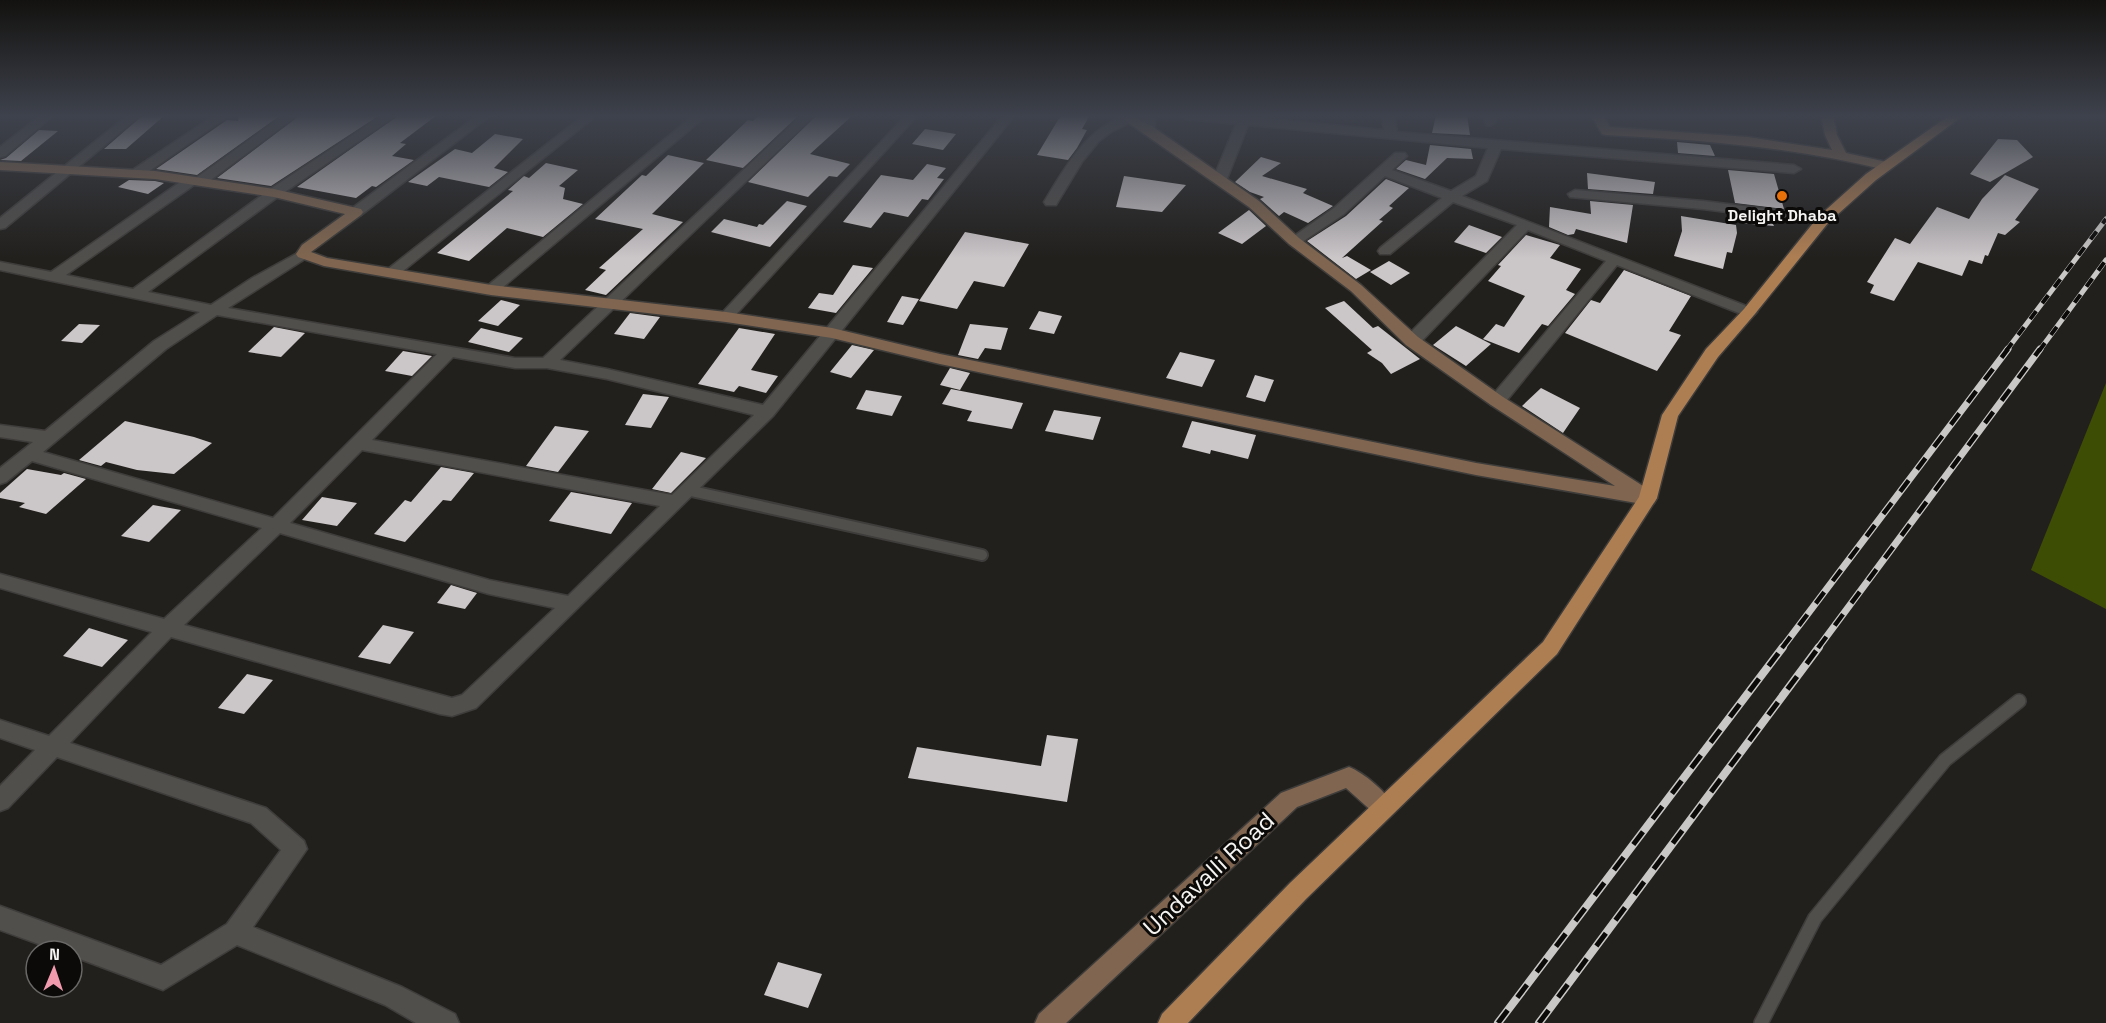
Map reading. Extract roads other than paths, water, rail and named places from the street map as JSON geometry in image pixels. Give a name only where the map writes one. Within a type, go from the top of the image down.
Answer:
[{"type":"main road","points":[[1171,1023],[1383,807],[1550,648],[1648,498],[1670,415],[1712,352],[1749,312],[1823,220],[1891,163]]},
{"type":"street","points":[[0,225],[77,163]]},
{"type":"street","points":[[136,174],[152,163]]},
{"type":"street","points":[[55,276],[223,163]]},
{"type":"street","points":[[135,294],[319,163]]},
{"type":"street","points":[[0,478],[160,345],[257,281],[303,254],[307,248],[422,163]]},
{"type":"street","points":[[393,272],[531,163]]},
{"type":"street","points":[[491,290],[644,163]]},
{"type":"street","points":[[547,363],[759,163]]},
{"type":"street","points":[[726,317],[868,163]]},
{"type":"street","points":[[0,581],[452,707],[469,702],[766,412],[970,163]]},
{"type":"street","points":[[1051,202],[1075,163]]},
{"type":"street","points":[[1200,163],[1254,204],[1294,241],[1356,288],[1412,341],[1497,401],[1648,498]]},
{"type":"street","points":[[1220,179],[1227,163]]},
{"type":"street","points":[[1294,241],[1338,212],[1392,163]]},
{"type":"street","points":[[1385,252],[1451,197],[1482,178],[1488,163]]},
{"type":"street","points":[[1716,163],[1794,169]]},
{"type":"street","points":[[1874,163],[1886,166]]},
{"type":"street","points":[[0,166],[136,174],[274,193],[357,212]]},
{"type":"street","points":[[1383,171],[1526,224],[1749,312]]},
{"type":"street","points":[[1575,194],[1703,205],[1823,220]]},
{"type":"street","points":[[1412,341],[1526,224]]},
{"type":"street","points":[[303,254],[324,262],[491,290],[726,317],[832,333],[940,359],[1465,467],[1648,498]]},
{"type":"street","points":[[1497,401],[1614,260]]},
{"type":"street","points":[[0,266],[214,310],[449,352],[515,363],[547,363],[607,374],[766,412]]},
{"type":"street","points":[[0,801],[54,748],[167,629],[360,444],[449,352]]},
{"type":"street","points":[[0,431],[50,438]]},
{"type":"street","points":[[360,444],[681,496]]},
{"type":"street","points":[[29,454],[489,587],[570,604]]},
{"type":"street","points":[[0,729],[258,815],[296,849],[235,932],[163,978],[0,918]]},
{"type":"street","name":"Undavalli Road","points":[[1048,1023],[1289,800],[1349,777],[1383,807]]},
{"type":"street","points":[[235,932],[393,996],[446,1023]]},
{"type":"lane","points":[[681,496],[982,555]]},
{"type":"lane","points":[[1761,1023],[1815,918],[1945,760],[2019,701]]},
{"type":"railway","points":[[2006,351],[2106,219]]},
{"type":"railway","points":[[2039,351],[2106,260]]},
{"type":"railway","points":[[1782,648],[2008,349]]},
{"type":"railway","points":[[1818,648],[2040,349]]},
{"type":"railway","points":[[1498,1023],[1783,647]]},
{"type":"railway","points":[[1539,1023],[1819,647]]},
{"type":"place","name":"Delight Dhaba","points":[[1782,196]]}]
